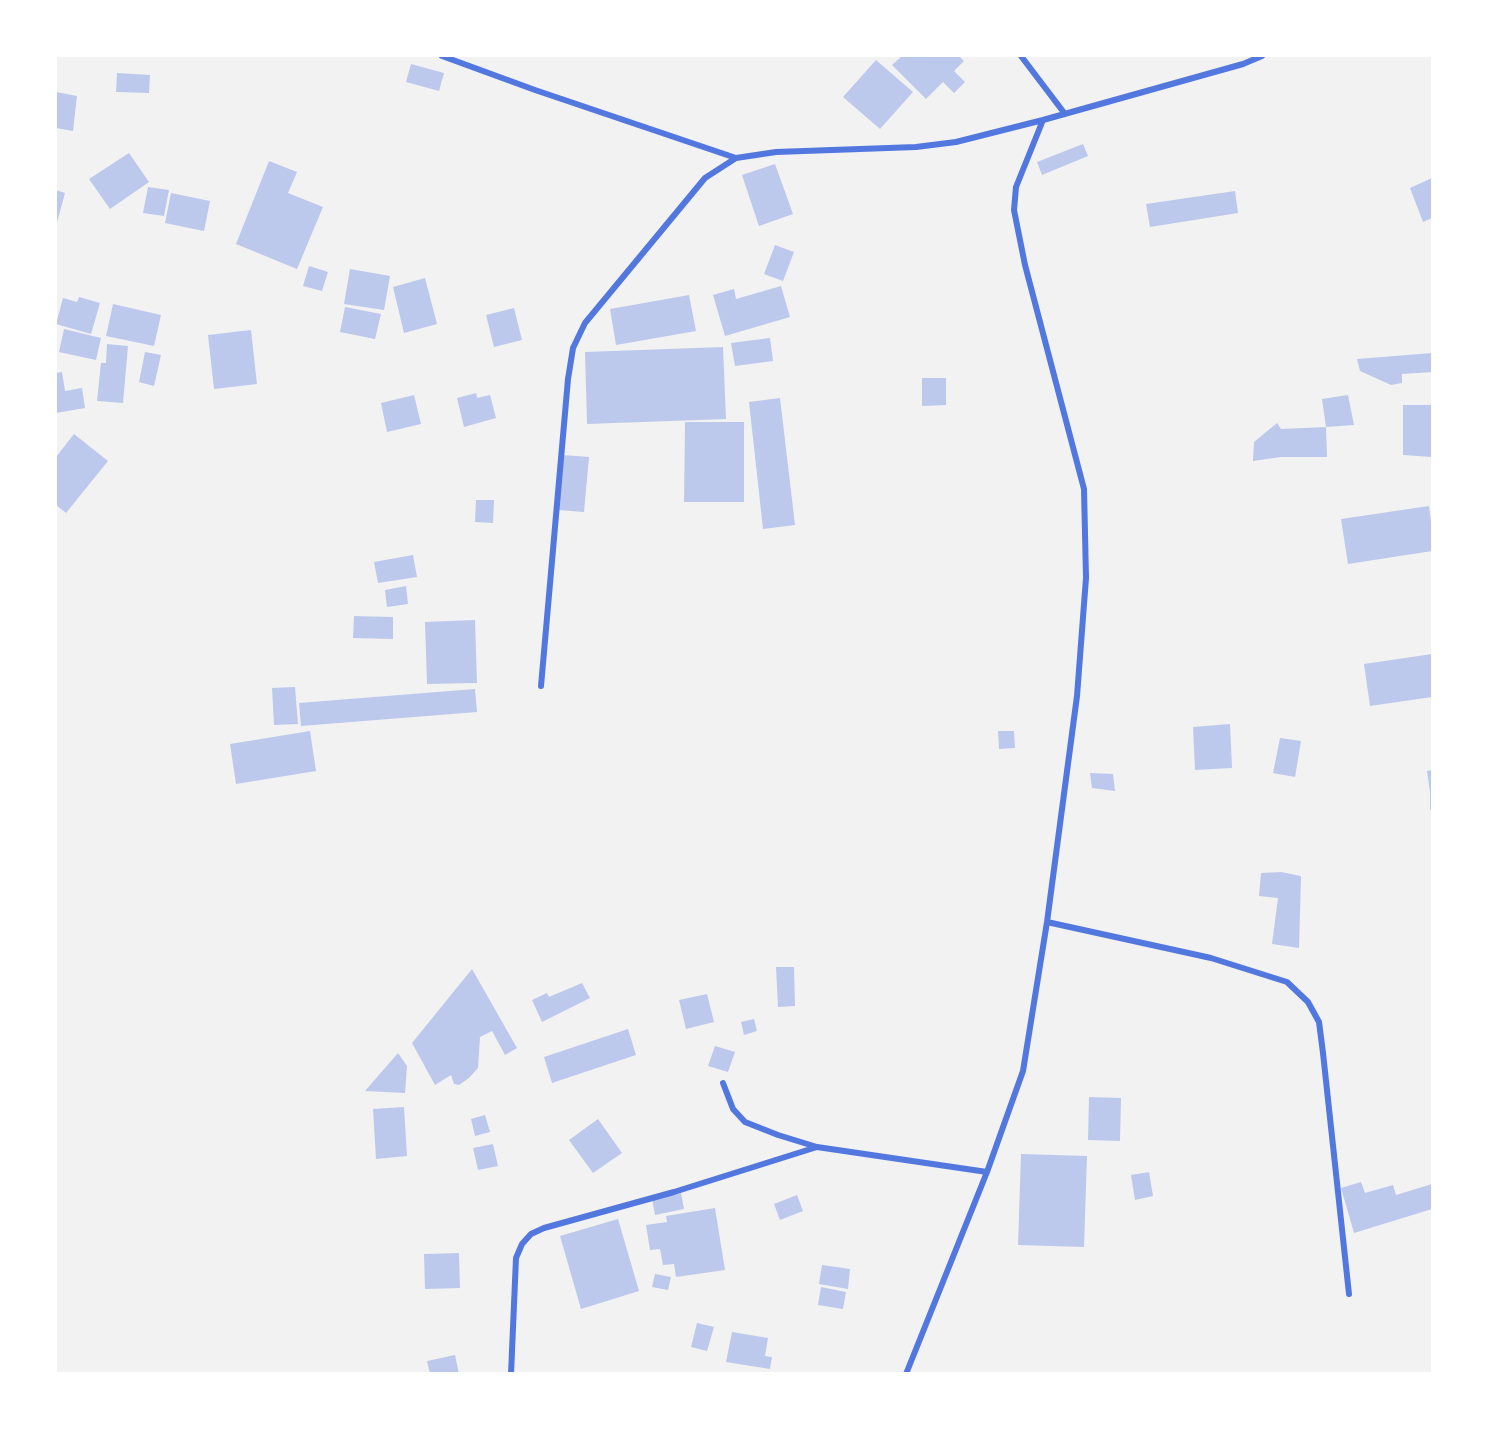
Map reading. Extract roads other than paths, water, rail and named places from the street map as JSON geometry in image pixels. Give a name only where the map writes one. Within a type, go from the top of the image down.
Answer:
[{"type":"street","points":[[442,56],[736,158]]},
{"type":"street","points":[[1021,56],[1065,114]]},
{"type":"street","points":[[542,686],[568,379],[573,348],[585,322],[705,177],[736,158],[776,152],[916,147],[956,142],[1244,64],[1262,56]]},
{"type":"street","points":[[906,1374],[987,1172],[1023,1071],[1047,922],[1077,696],[1086,578],[1084,489],[1025,266],[1014,210],[1016,187],[1043,120]]},
{"type":"street","points":[[1047,922],[1211,958],[1287,982],[1308,1002],[1319,1022],[1349,1294]]},
{"type":"street","points":[[723,1083],[733,1109],[746,1122],[778,1136],[817,1147],[987,1172]]},
{"type":"street","points":[[511,1374],[516,1258],[522,1244],[531,1234],[544,1228],[674,1192],[817,1147]]}]
